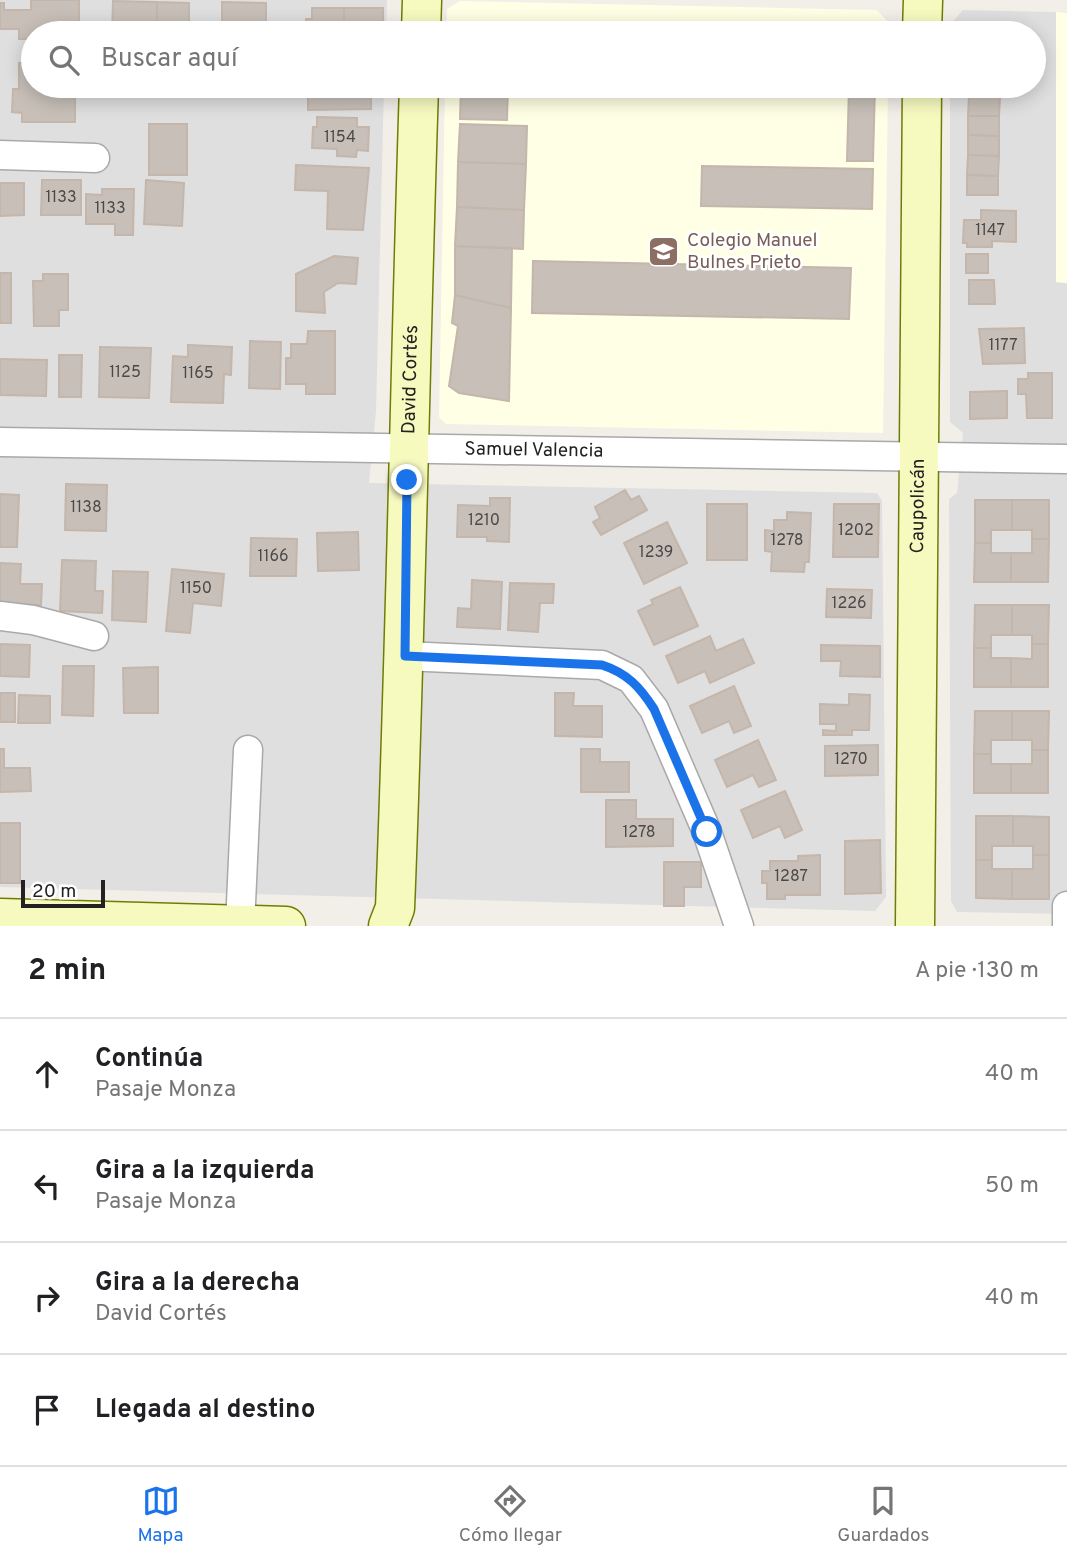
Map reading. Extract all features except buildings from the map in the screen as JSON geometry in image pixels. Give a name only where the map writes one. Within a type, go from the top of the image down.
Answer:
[{"type":"street","points":[[421,21],[422,0]]},
{"type":"street","points":[[922,21],[923,0]]},
{"type":"street","name":"David Cortés","points":[[388,926],[395,908],[405,656],[407,450],[419,98]]},
{"type":"street","name":"Caupolicán","points":[[915,926],[922,98]]},
{"type":"street","points":[[0,155],[95,159]]},
{"type":"street","name":"Samuel Valencia","points":[[0,442],[1067,459]]},
{"type":"street","points":[[0,616],[33,620],[94,636]]},
{"type":"street","points":[[405,656],[602,665],[618,670],[631,680],[643,692],[659,722],[707,832],[739,926]]},
{"type":"street","points":[[240,925],[247,750]]},
{"type":"street","points":[[1067,906],[1067,926]]},
{"type":"street","points":[[0,918],[286,926]]},
{"type":"shaded area","points":[[0,0],[387,0],[386,21],[21,21],[21,98],[384,98],[376,411],[369,483],[877,493],[882,501],[886,897],[875,911],[0,887]]},
{"type":"shaded area","points":[[460,1],[877,10],[887,21],[446,21],[447,9]]},
{"type":"shaded area","points":[[963,10],[1056,12],[1056,282],[1067,283],[1067,914],[957,912],[951,901],[949,499],[957,493],[963,433],[950,422],[950,98],[1046,98],[1046,21],[953,21]]},
{"type":"shaded area","points":[[1056,12],[1067,13],[1067,283],[1056,282]]},
{"type":"shaded area","name":"Colegio Manuel Bulnes Prieto","points":[[445,98],[888,98],[883,433],[446,424],[439,417]]},
{"type":"place","name":"Colegio Manuel Bulnes Prieto","points":[[664,252]]},
{"type":"route","points":[[407,480],[405,656],[602,665],[618,670],[643,692],[654,709],[707,832]]}]
